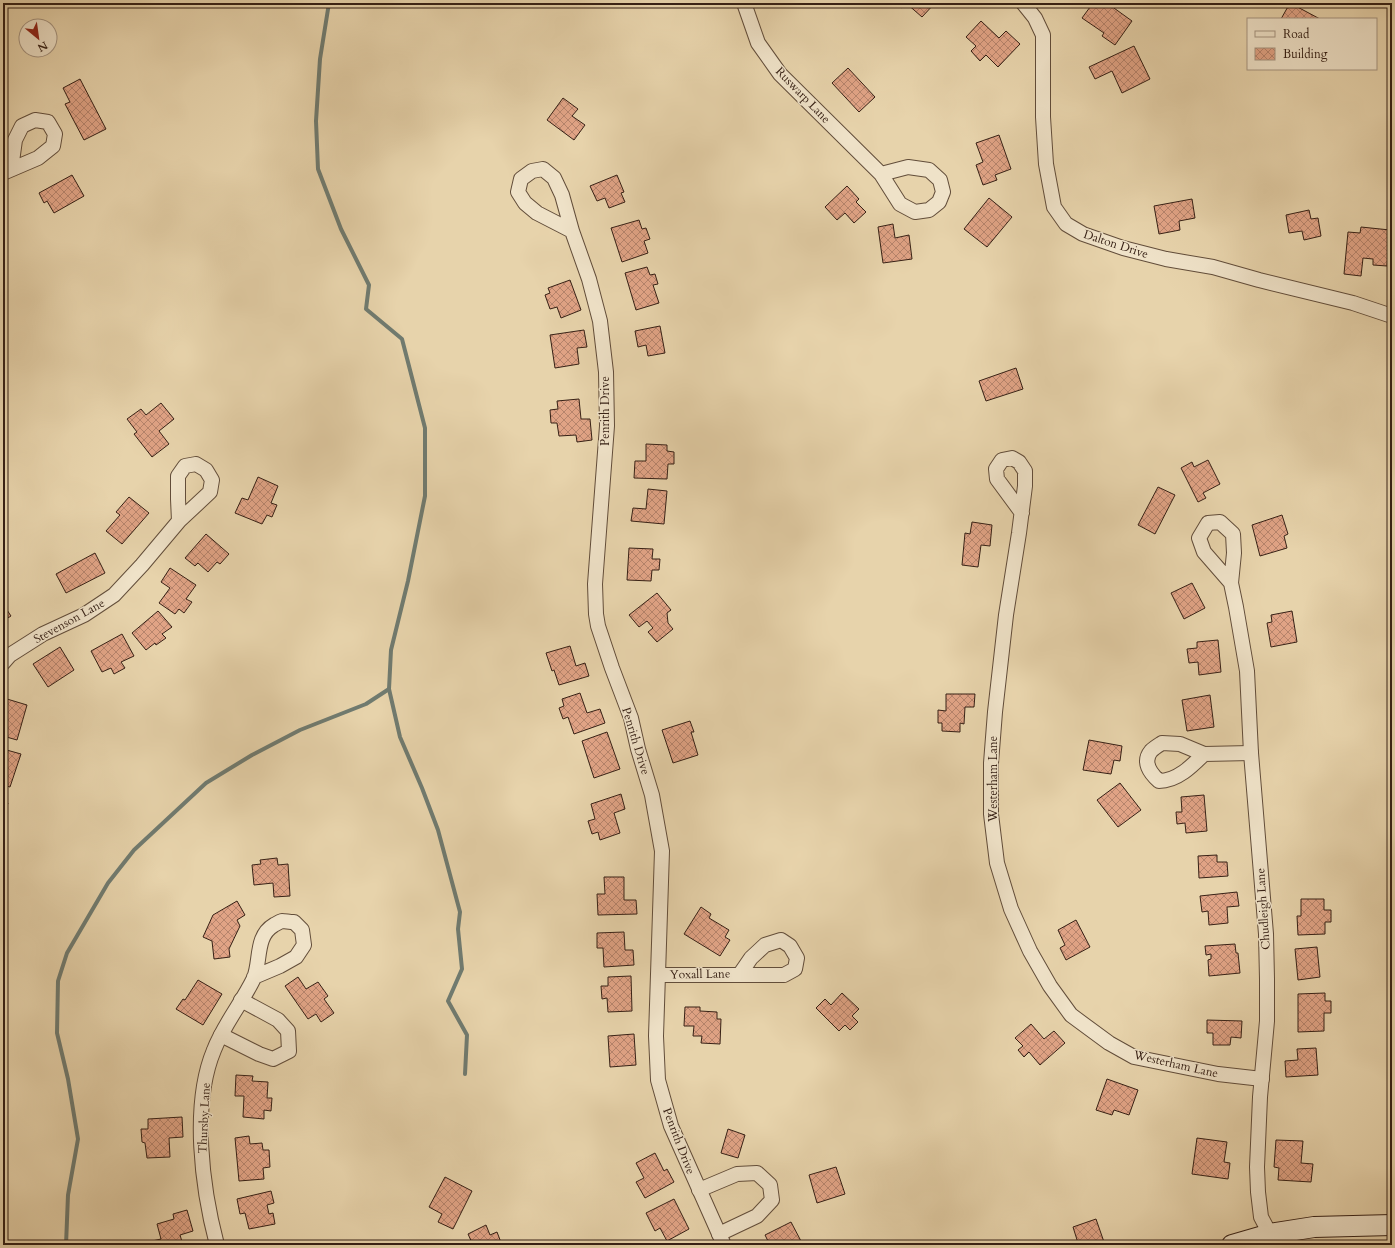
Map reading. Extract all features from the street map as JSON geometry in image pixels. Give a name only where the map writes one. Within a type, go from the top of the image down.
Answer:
[{"type":"street","name":"Ruswarp Lane","points":[[744,3],[758,43],[780,74],[881,174]]},
{"type":"street","name":"Dalton Drive","points":[[1023,3],[1035,18],[1043,35],[1043,117],[1046,164],[1054,207],[1066,224],[1083,234],[1123,248],[1166,259],[1214,267],[1259,280],[1353,303],[1392,316]]},
{"type":"street","name":"Penrith Drive","points":[[572,231],[589,278],[600,321],[606,372],[607,426],[595,584],[596,614],[598,626],[612,668],[631,718],[638,749],[652,795],[662,851],[656,1036],[658,1080],[670,1126],[722,1239]]},
{"type":"street","name":"Westerham Lane","points":[[1022,514],[1006,615],[990,763],[991,814],[997,863],[1011,909],[1030,952],[1050,986],[1072,1015],[1109,1043],[1134,1057],[1218,1074],[1262,1079]]},
{"type":"street","name":"Stevenson Lane","points":[[3,663],[10,655],[43,634],[84,615],[114,594],[142,565],[179,521]]},
{"type":"street","name":"Chudleigh Lane","points":[[1231,583],[1247,672],[1251,753],[1266,934],[1267,1021],[1262,1079],[1258,1192],[1261,1217],[1272,1240]]},
{"type":"street","points":[[1204,754],[1251,753]]},
{"type":"street","name":"Yoxall Lane","points":[[659,975],[740,974]]},
{"type":"street","name":"Thursby Lane","points":[[217,1245],[209,1214],[203,1171],[203,1087],[214,1050],[254,977]]},
{"type":"street","points":[[221,1035],[259,1054],[273,1059],[289,1051],[288,1031],[278,1020],[241,1000]]},
{"type":"street","points":[[699,1190],[737,1174],[757,1173],[770,1185],[772,1200],[757,1216],[722,1239]]},
{"type":"street","points":[[1232,1245],[1272,1240],[1314,1227],[1392,1225]]},
{"type":"building","points":[[896,3],[906,3],[902,8]]},
{"type":"building","points":[[906,3],[935,3],[922,17]]},
{"type":"building","points":[[1093,3],[1107,3],[1132,21],[1115,45],[1102,36],[1104,33],[1082,18]]},
{"type":"building","points":[[1290,3],[1318,18],[1282,18]]},
{"type":"building","points":[[981,21],[999,38],[1006,31],[1020,44],[998,67],[986,55],[980,61],[971,51],[976,46],[966,37]]},
{"type":"building","points":[[1134,46],[1150,79],[1122,93],[1112,71],[1095,79],[1089,67]]},
{"type":"building","points":[[848,68],[875,97],[859,112],[832,83]]},
{"type":"building","points":[[80,79],[106,129],[84,140],[65,104],[70,102],[63,88]]},
{"type":"building","points":[[563,98],[578,109],[572,116],[585,125],[574,140],[547,120]]},
{"type":"building","points":[[999,135],[1011,169],[995,175],[997,180],[983,185],[976,165],[983,162],[976,143]]},
{"type":"building","points":[[72,175],[84,196],[54,213],[47,201],[44,203],[39,193]]},
{"type":"building","points":[[617,175],[624,192],[621,193],[625,202],[609,208],[605,198],[597,201],[590,186]]},
{"type":"building","points":[[847,186],[859,199],[856,202],[866,212],[854,223],[845,213],[837,220],[825,207]]},
{"type":"building","points":[[989,198],[1012,217],[987,247],[964,229]]},
{"type":"building","points":[[1192,199],[1195,218],[1179,221],[1180,230],[1159,234],[1154,206]]},
{"type":"building","points":[[1309,210],[1311,219],[1318,218],[1321,236],[1304,240],[1302,231],[1289,233],[1286,215]]},
{"type":"building","points":[[639,220],[642,229],[646,228],[650,239],[644,241],[648,253],[622,262],[611,228]]},
{"type":"building","points":[[893,224],[895,238],[909,235],[912,259],[883,263],[878,227]]},
{"type":"building","points":[[1361,227],[1390,230],[1387,266],[1373,265],[1373,259],[1363,258],[1361,276],[1344,274],[1348,232],[1360,233]]},
{"type":"building","points":[[647,267],[650,275],[655,274],[658,284],[653,285],[659,303],[636,310],[625,273]]},
{"type":"building","points":[[570,280],[581,310],[561,318],[557,307],[550,309],[545,295],[550,293],[548,288]]},
{"type":"building","points":[[660,326],[665,353],[648,356],[646,345],[638,347],[635,331]]},
{"type":"building","points":[[584,330],[587,347],[577,348],[579,364],[555,368],[550,335]]},
{"type":"building","points":[[1016,368],[1023,389],[986,401],[979,381]]},
{"type":"building","points":[[579,399],[581,419],[590,419],[592,440],[577,442],[576,435],[559,436],[557,423],[551,423],[550,410],[558,409],[557,401]]},
{"type":"building","points":[[161,403],[174,419],[159,431],[169,444],[152,457],[134,434],[137,432],[127,419],[141,409],[146,415]]},
{"type":"building","points":[[646,444],[667,445],[667,451],[674,452],[674,464],[668,464],[667,479],[634,478],[635,461],[646,461]]},
{"type":"building","points":[[1208,460],[1220,484],[1203,493],[1206,498],[1198,502],[1181,468],[1192,462],[1194,467]]},
{"type":"building","points":[[258,477],[278,486],[271,503],[277,505],[272,517],[267,515],[262,524],[235,513],[242,498],[248,500]]},
{"type":"building","points":[[1158,487],[1175,495],[1155,534],[1138,525]]},
{"type":"building","points":[[648,489],[667,491],[664,524],[631,521],[633,508],[646,509]]},
{"type":"building","points":[[129,497],[149,513],[122,544],[106,531],[120,515],[116,512]]},
{"type":"building","points":[[1282,515],[1288,534],[1284,536],[1287,548],[1260,556],[1252,525]]},
{"type":"building","points":[[972,522],[992,525],[990,546],[981,545],[978,567],[962,565],[965,533],[970,534]]},
{"type":"building","points":[[206,534],[229,554],[220,564],[217,562],[208,572],[198,563],[195,566],[185,558]]},
{"type":"building","points":[[629,548],[653,549],[652,559],[660,559],[659,570],[652,570],[651,581],[627,580]]},
{"type":"building","points":[[95,553],[105,573],[66,593],[56,574]]},
{"type":"building","points":[[170,568],[196,585],[186,599],[192,602],[184,613],[179,609],[175,614],[159,603],[170,588],[161,582]]},
{"type":"building","points":[[1192,583],[1205,608],[1184,619],[1171,593]]},
{"type":"building","points":[[657,593],[671,610],[667,613],[668,623],[673,629],[657,642],[648,632],[653,628],[647,621],[639,627],[629,615]]},
{"type":"building","points":[[3,604],[11,616],[3,621]]},
{"type":"building","points":[[158,611],[172,627],[162,634],[166,638],[156,645],[155,643],[146,650],[132,633]]},
{"type":"building","points":[[1292,611],[1297,642],[1271,647],[1267,623],[1272,622],[1271,615]]},
{"type":"building","points":[[122,634],[134,656],[121,662],[125,668],[114,674],[111,668],[102,672],[91,651]]},
{"type":"building","points":[[1218,640],[1221,672],[1199,675],[1198,662],[1189,663],[1187,649],[1197,648],[1197,642]]},
{"type":"building","points":[[570,646],[576,666],[585,663],[589,676],[559,685],[554,670],[552,671],[546,653]]},
{"type":"building","points":[[60,647],[74,670],[48,687],[33,664]]},
{"type":"building","points":[[580,693],[587,713],[600,709],[605,723],[574,734],[568,717],[563,719],[559,708],[564,706],[562,699]]},
{"type":"building","points":[[946,694],[975,694],[974,707],[965,707],[964,724],[960,723],[960,732],[942,731],[942,723],[938,723],[938,710],[946,711]]},
{"type":"building","points":[[1210,695],[1214,727],[1187,731],[1182,700]]},
{"type":"building","points":[[7,699],[27,705],[17,740],[3,736],[3,713]]},
{"type":"building","points":[[690,721],[694,732],[691,732],[698,755],[673,763],[662,730]]},
{"type":"building","points":[[607,732],[620,769],[594,778],[582,741]]},
{"type":"building","points":[[1089,740],[1122,746],[1120,761],[1114,760],[1111,774],[1083,770]]},
{"type":"building","points":[[3,749],[21,754],[10,787],[3,785]]},
{"type":"building","points":[[1120,783],[1141,810],[1118,827],[1097,800]]},
{"type":"building","points":[[621,794],[625,809],[614,813],[620,833],[600,840],[598,832],[592,834],[588,821],[595,819],[591,804]]},
{"type":"building","points":[[1204,795],[1207,831],[1186,833],[1185,823],[1177,824],[1176,812],[1182,812],[1181,797]]},
{"type":"building","points":[[3,801],[8,803],[3,819]]},
{"type":"building","points":[[1217,855],[1217,862],[1227,862],[1228,876],[1199,878],[1198,856]]},
{"type":"building","points":[[277,858],[278,865],[288,864],[290,896],[274,897],[273,883],[254,885],[252,865],[261,864],[260,860]]},
{"type":"building","points":[[604,877],[624,877],[624,900],[636,900],[637,914],[598,915],[597,894],[605,894]]},
{"type":"building","points":[[1237,892],[1239,906],[1227,907],[1228,923],[1209,925],[1208,911],[1202,912],[1200,896]]},
{"type":"building","points":[[1301,899],[1324,899],[1324,910],[1331,910],[1331,922],[1325,922],[1325,934],[1298,935],[1297,916],[1301,916]]},
{"type":"building","points":[[237,901],[245,915],[237,920],[240,926],[229,949],[230,957],[214,959],[212,941],[203,937],[213,915]]},
{"type":"building","points":[[701,907],[711,914],[709,918],[729,930],[725,937],[730,940],[720,956],[684,934]]},
{"type":"building","points":[[1076,920],[1090,947],[1066,960],[1060,948],[1065,945],[1058,930]]},
{"type":"building","points":[[624,932],[625,950],[633,950],[634,965],[604,967],[603,948],[597,948],[597,933]]},
{"type":"building","points":[[1235,944],[1236,953],[1238,953],[1240,973],[1209,976],[1208,960],[1211,959],[1211,954],[1206,955],[1205,946]]},
{"type":"building","points":[[1317,947],[1320,977],[1298,980],[1295,949]]},
{"type":"building","points":[[631,976],[632,1011],[608,1012],[607,998],[602,999],[601,986],[608,986],[608,977]]},
{"type":"building","points":[[298,977],[306,989],[318,982],[328,996],[324,999],[334,1013],[321,1022],[316,1014],[308,1019],[285,986]]},
{"type":"building","points":[[198,980],[222,994],[203,1025],[176,1009],[183,999],[185,1000]]},
{"type":"building","points":[[842,993],[859,1009],[852,1016],[858,1022],[850,1030],[845,1025],[839,1031],[816,1008],[825,999],[831,1005]]},
{"type":"building","points":[[1325,993],[1325,1001],[1331,1001],[1331,1013],[1324,1013],[1324,1031],[1298,1032],[1298,994]]},
{"type":"building","points":[[685,1007],[700,1007],[700,1011],[717,1012],[717,1019],[721,1019],[720,1044],[701,1043],[702,1036],[693,1036],[694,1026],[684,1026]]},
{"type":"building","points":[[1207,1020],[1242,1021],[1241,1038],[1231,1037],[1230,1045],[1213,1045],[1213,1033],[1207,1033]]},
{"type":"building","points":[[1031,1024],[1044,1039],[1054,1031],[1065,1043],[1040,1065],[1029,1052],[1024,1057],[1018,1050],[1023,1046],[1015,1038]]},
{"type":"building","points":[[634,1034],[636,1065],[610,1067],[608,1036]]},
{"type":"building","points":[[1316,1048],[1318,1075],[1286,1077],[1285,1061],[1298,1060],[1297,1049]]},
{"type":"building","points":[[236,1075],[253,1076],[252,1081],[268,1082],[267,1098],[272,1098],[271,1111],[264,1110],[264,1119],[243,1117],[244,1096],[235,1096]]},
{"type":"building","points":[[1107,1079],[1138,1090],[1129,1115],[1114,1110],[1112,1115],[1096,1110]]},
{"type":"building","points":[[182,1117],[183,1137],[169,1138],[170,1157],[147,1158],[145,1143],[142,1142],[141,1129],[148,1129],[148,1119]]},
{"type":"building","points":[[728,1129],[745,1135],[738,1158],[721,1153]]},
{"type":"building","points":[[249,1136],[250,1144],[262,1143],[263,1150],[269,1150],[270,1167],[263,1168],[264,1179],[239,1181],[235,1138]]},
{"type":"building","points":[[1197,1138],[1227,1142],[1224,1162],[1230,1163],[1228,1179],[1192,1174]]},
{"type":"building","points":[[1276,1140],[1303,1141],[1301,1163],[1313,1164],[1311,1182],[1278,1180],[1279,1168],[1274,1167]]},
{"type":"building","points":[[655,1153],[664,1171],[667,1169],[674,1182],[645,1198],[636,1182],[644,1178],[636,1163]]},
{"type":"building","points":[[836,1167],[845,1194],[817,1203],[809,1175]]},
{"type":"building","points":[[445,1177],[472,1191],[453,1229],[438,1222],[442,1214],[429,1207]]},
{"type":"building","points":[[271,1191],[274,1203],[267,1205],[269,1214],[273,1213],[275,1224],[249,1229],[245,1213],[240,1214],[237,1199]]},
{"type":"building","points":[[674,1199],[689,1229],[667,1241],[660,1228],[655,1231],[646,1213]]},
{"type":"building","points":[[187,1210],[193,1231],[180,1235],[183,1245],[153,1245],[152,1241],[161,1239],[157,1224],[174,1219],[173,1214]]},
{"type":"building","points":[[1096,1219],[1104,1242],[1095,1245],[1085,1245],[1084,1241],[1078,1243],[1073,1227]]},
{"type":"building","points":[[791,1222],[802,1243],[799,1245],[770,1245],[765,1235]]},
{"type":"building","points":[[486,1225],[490,1235],[497,1232],[502,1245],[473,1245],[468,1234]]},
{"type":"waterway","points":[[329,3],[320,59],[316,121],[318,169],[341,229],[369,285],[366,309],[402,339],[425,428],[425,496],[408,581],[391,650],[389,689],[400,737],[438,830],[460,912],[458,929],[462,969],[448,1001],[467,1035],[465,1074]]},
{"type":"waterway","points":[[66,1245],[68,1195],[78,1139],[68,1079],[57,1033],[58,981],[67,953],[108,883],[134,850],[206,783],[252,755],[300,730],[366,704],[389,689]]}]
